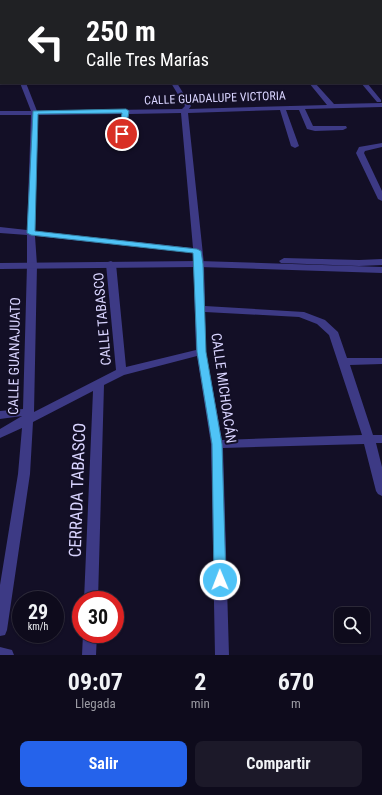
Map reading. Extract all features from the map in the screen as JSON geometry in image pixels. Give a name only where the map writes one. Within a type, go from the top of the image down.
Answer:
[{"type":"street","name":"CALLE GUANAJUATO","points":[[0,630],[24,474],[28,415],[34,111],[23,84]]},
{"type":"street","name":"CALLE MICHOACÁN","points":[[174,84],[186,108],[198,258],[201,352],[217,444],[222,655]]},
{"type":"street","points":[[313,84],[330,104]]},
{"type":"street","points":[[365,84],[381,102]]},
{"type":"street","name":"CALLE GUADALUPE VICTORIA","points":[[0,113],[381,102]]},
{"type":"street","name":"CALLE GUADALUPE VICTORIA","points":[[0,109],[34,111],[126,111],[186,108],[301,107],[330,104]]},
{"type":"street","points":[[282,107],[295,146]]},
{"type":"street","points":[[301,107],[310,127],[315,129],[343,128]]},
{"type":"street","points":[[120,145],[126,111]]},
{"type":"street","points":[[382,145],[370,146],[362,149],[360,153],[382,198]]},
{"type":"street","points":[[0,230],[31,233],[198,258],[382,270]]},
{"type":"street","points":[[0,259],[31,262],[111,264],[198,258]]},
{"type":"street","points":[[0,266],[31,262],[198,258],[359,263],[382,262]]},
{"type":"street","name":"CALLE TABASCO","points":[[111,264],[121,372]]},
{"type":"street","points":[[200,309],[301,314],[321,322],[334,334],[369,440],[382,491]]},
{"type":"street","points":[[0,434],[28,415],[121,372],[201,352]]},
{"type":"street","points":[[343,362],[382,362]]},
{"type":"street","name":"CERRADA TABASCO","points":[[91,591],[99,382]]},
{"type":"street","points":[[0,415],[28,415]]},
{"type":"street","points":[[217,444],[382,439]]},
{"type":"street","points":[[89,655],[90,643]]},
{"type":"street","points":[[0,654],[7,655]]},
{"type":"route","points":[[122,134],[126,111],[35,113],[31,233],[197,251],[199,264],[201,352],[217,444],[220,580]]}]
